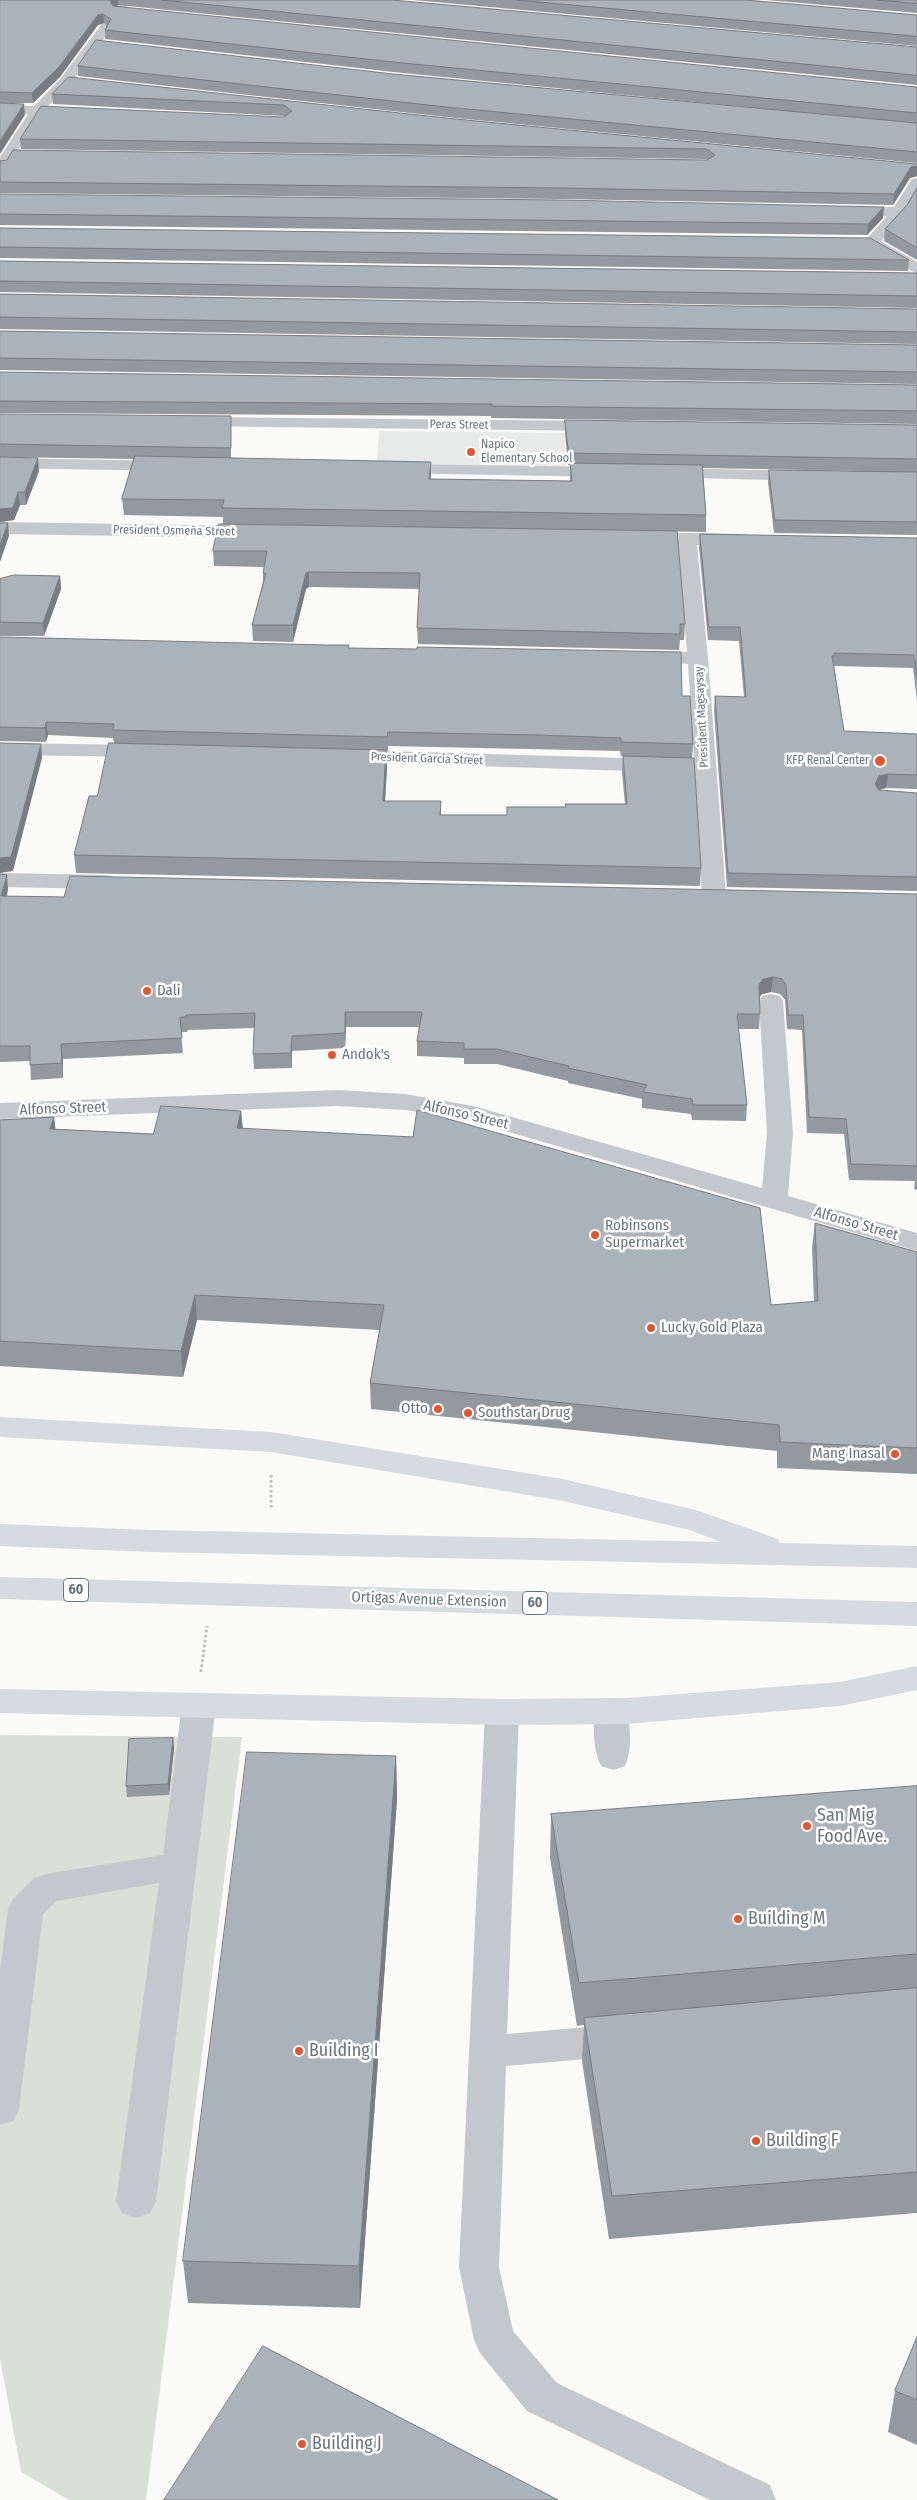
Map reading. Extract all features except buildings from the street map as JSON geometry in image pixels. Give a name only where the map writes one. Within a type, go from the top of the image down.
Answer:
[{"type":"main road","points":[[0,1427],[272,1442],[563,1490],[696,1521],[787,1554]]},
{"type":"main road","points":[[0,1535],[170,1542],[917,1557]]},
{"type":"main road","name":"Ortigas Avenue Extension","points":[[0,1588],[917,1614]]},
{"type":"main road","points":[[0,1702],[200,1691],[502,1712],[611,1711],[840,1694],[917,1678]]},
{"type":"street","points":[[0,168],[37,110],[66,80],[122,6],[138,13]]},
{"type":"street","points":[[93,44],[112,46]]},
{"type":"street","points":[[66,80],[85,83]]},
{"type":"street","points":[[0,108],[94,113]]},
{"type":"street","points":[[10,155],[29,155]]},
{"type":"street","points":[[872,242],[899,212],[917,182]]},
{"type":"street","points":[[829,210],[899,212]]},
{"type":"street","points":[[852,242],[872,242],[917,269]]},
{"type":"street","points":[[897,278],[917,278]]},
{"type":"street","name":"Peras Street","points":[[178,422],[613,427]]},
{"type":"street","points":[[0,463],[191,466]]},
{"type":"street","points":[[378,469],[623,473]]},
{"type":"street","points":[[652,473],[819,476]]},
{"type":"street","name":"President Osmeña Street","points":[[0,528],[279,532]]},
{"type":"street","points":[[627,538],[752,540]]},
{"type":"street","name":"President Magsaysay","points":[[687,539],[698,658],[714,896]]},
{"type":"street","points":[[623,656],[698,658]]},
{"type":"street","points":[[0,750],[163,752]]},
{"type":"street","name":"President Garcia Street","points":[[332,756],[704,767]]},
{"type":"street","points":[[0,880],[129,883]]},
{"type":"street","points":[[771,1001],[780,1133],[774,1201]]},
{"type":"street","name":"Alfonso Street","points":[[0,1111],[338,1098],[405,1102],[464,1111],[917,1242]]},
{"type":"street","points":[[136,2201],[200,1691]]},
{"type":"street","points":[[611,1711],[613,1757]]},
{"type":"street","points":[[502,1712],[479,2267],[494,2340],[542,2397],[755,2500]]},
{"type":"street","points":[[0,2109],[26,1909],[46,1888],[179,1866]]},
{"type":"street","points":[[487,2052],[653,2037]]},
{"type":"path","points":[[200,1691],[208,1618]]},
{"type":"shaded area","name":"Napico Elementary School","points":[[379,431],[565,433],[566,473],[376,472]]},
{"type":"shaded area","points":[[0,1735],[242,1737],[146,2500],[69,2500],[21,2472],[0,2358]]},
{"type":"place","name":"Napico Elementary School","points":[[471,452]]},
{"type":"place","name":"KFP Renal Center","points":[[880,761]]},
{"type":"place","name":"Dali","points":[[147,991]]},
{"type":"place","name":"Andok's","points":[[332,1055]]},
{"type":"place","name":"Robinsons Supermarket","points":[[595,1235]]},
{"type":"place","name":"Lucky Gold Plaza","points":[[651,1328]]},
{"type":"place","name":"Otto","points":[[438,1409]]},
{"type":"place","name":"Southstar Drug","points":[[468,1413]]},
{"type":"place","name":"Mang Inasal","points":[[895,1454]]},
{"type":"place","name":"San Mig Food Ave.","points":[[807,1826]]},
{"type":"place","name":"Building M","points":[[738,1919]]},
{"type":"place","name":"Building I","points":[[299,2051]]},
{"type":"place","name":"Building F","points":[[756,2141]]},
{"type":"place","name":"Building J","points":[[302,2444]]}]
